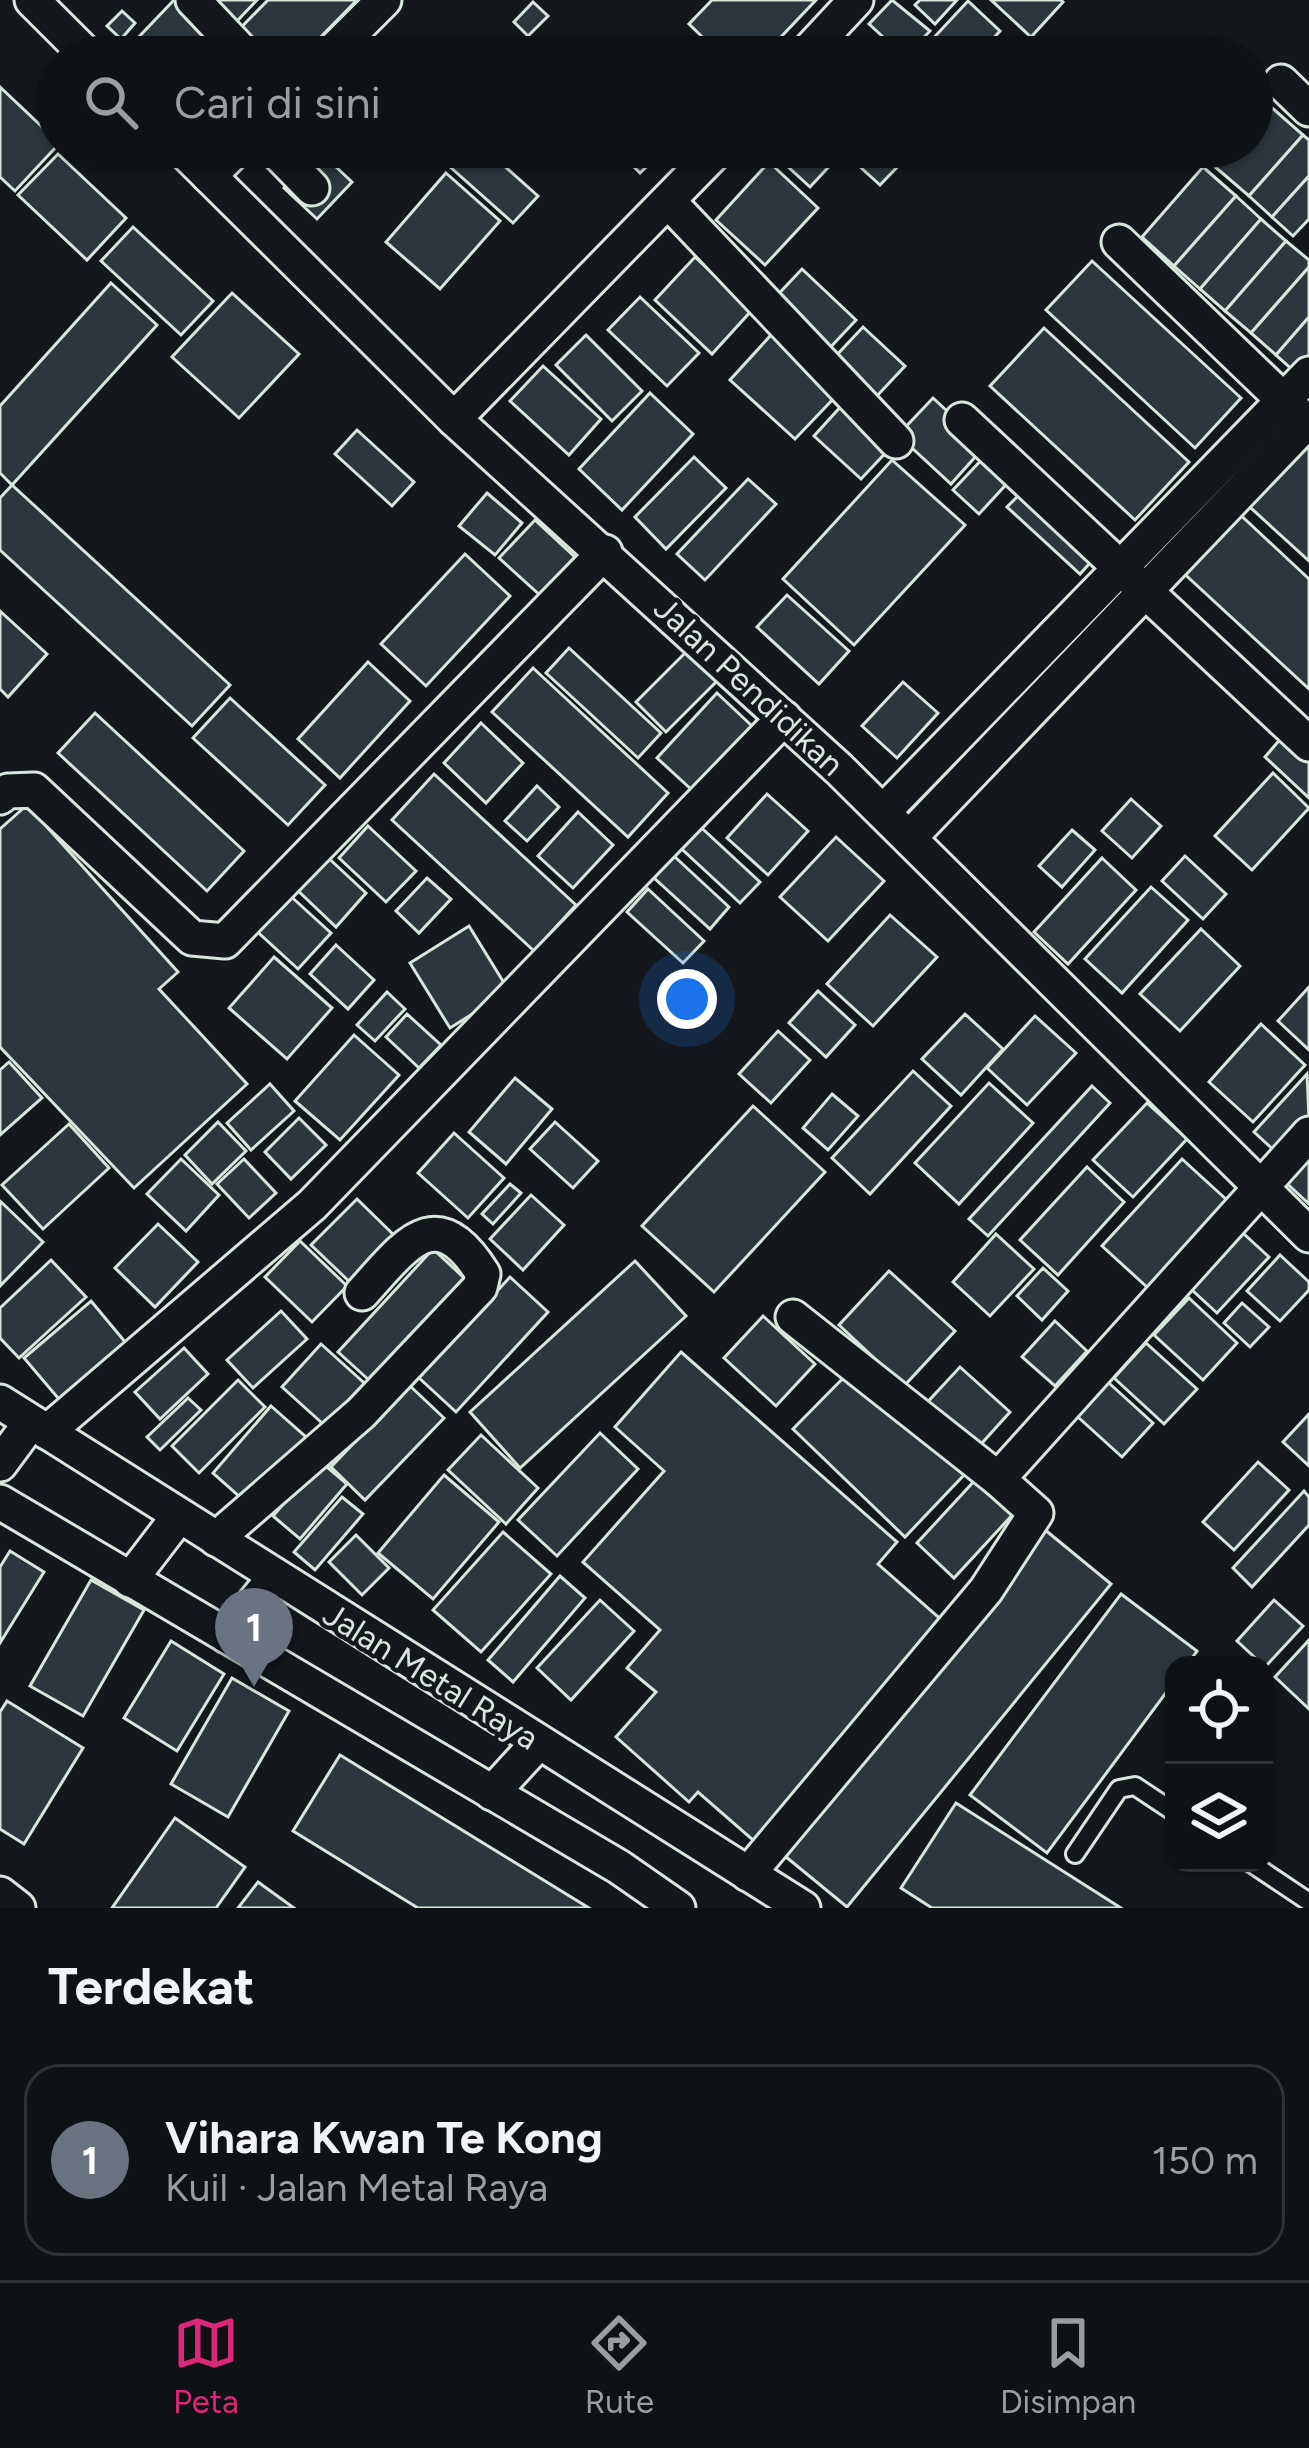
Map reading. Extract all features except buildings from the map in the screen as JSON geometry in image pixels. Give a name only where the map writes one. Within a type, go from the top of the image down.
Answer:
[{"type":"street","points":[[32,0],[68,36]]},
{"type":"street","points":[[193,0],[227,36]]},
{"type":"street","points":[[348,36],[384,0]]},
{"type":"street","points":[[823,36],[856,0]]},
{"type":"street","points":[[1281,82],[1309,110]]},
{"type":"street","name":"Jalan Pendidikan","points":[[201,168],[454,419],[605,552],[883,812],[1309,1235]]},
{"type":"street","points":[[209,176],[217,168]]},
{"type":"street","points":[[292,168],[312,188]]},
{"type":"street","points":[[454,419],[701,168]]},
{"type":"street","points":[[669,202],[896,441]]},
{"type":"street","points":[[1119,242],[1302,416]]},
{"type":"street","points":[[909,838],[1147,592],[1302,416],[1309,374]]},
{"type":"street","points":[[883,812],[1120,567],[1302,416]]},
{"type":"street","points":[[962,421],[1309,744]]},
{"type":"street","points":[[0,797],[8,791],[34,790],[192,938],[225,941],[605,552]]},
{"type":"street","points":[[0,1464],[312,1205],[784,718]]},
{"type":"street","points":[[998,1479],[1309,1134]]},
{"type":"street","points":[[216,1539],[361,1413],[480,1287],[483,1274],[457,1240],[441,1232],[425,1234],[410,1241],[362,1292]]},
{"type":"street","points":[[748,1874],[986,1590],[1036,1513],[793,1317]]},
{"type":"street","name":"Jalan Metal Raya","points":[[0,1402],[803,1908]]},
{"type":"street","points":[[0,1502],[619,1867],[678,1908]]},
{"type":"street","points":[[130,1580],[179,1516]]},
{"type":"street","points":[[226,1636],[275,1577]]},
{"type":"street","points":[[492,1792],[537,1744]]},
{"type":"street","points":[[0,1894],[18,1908]]},
{"type":"lane","points":[[1075,1855],[1119,1790],[1135,1786],[1165,1806]]},
{"type":"lane","points":[[1264,1872],[1309,1902]]},
{"type":"place","name":"Vihara Kwan Te Kong","points":[[254,1687]]}]
